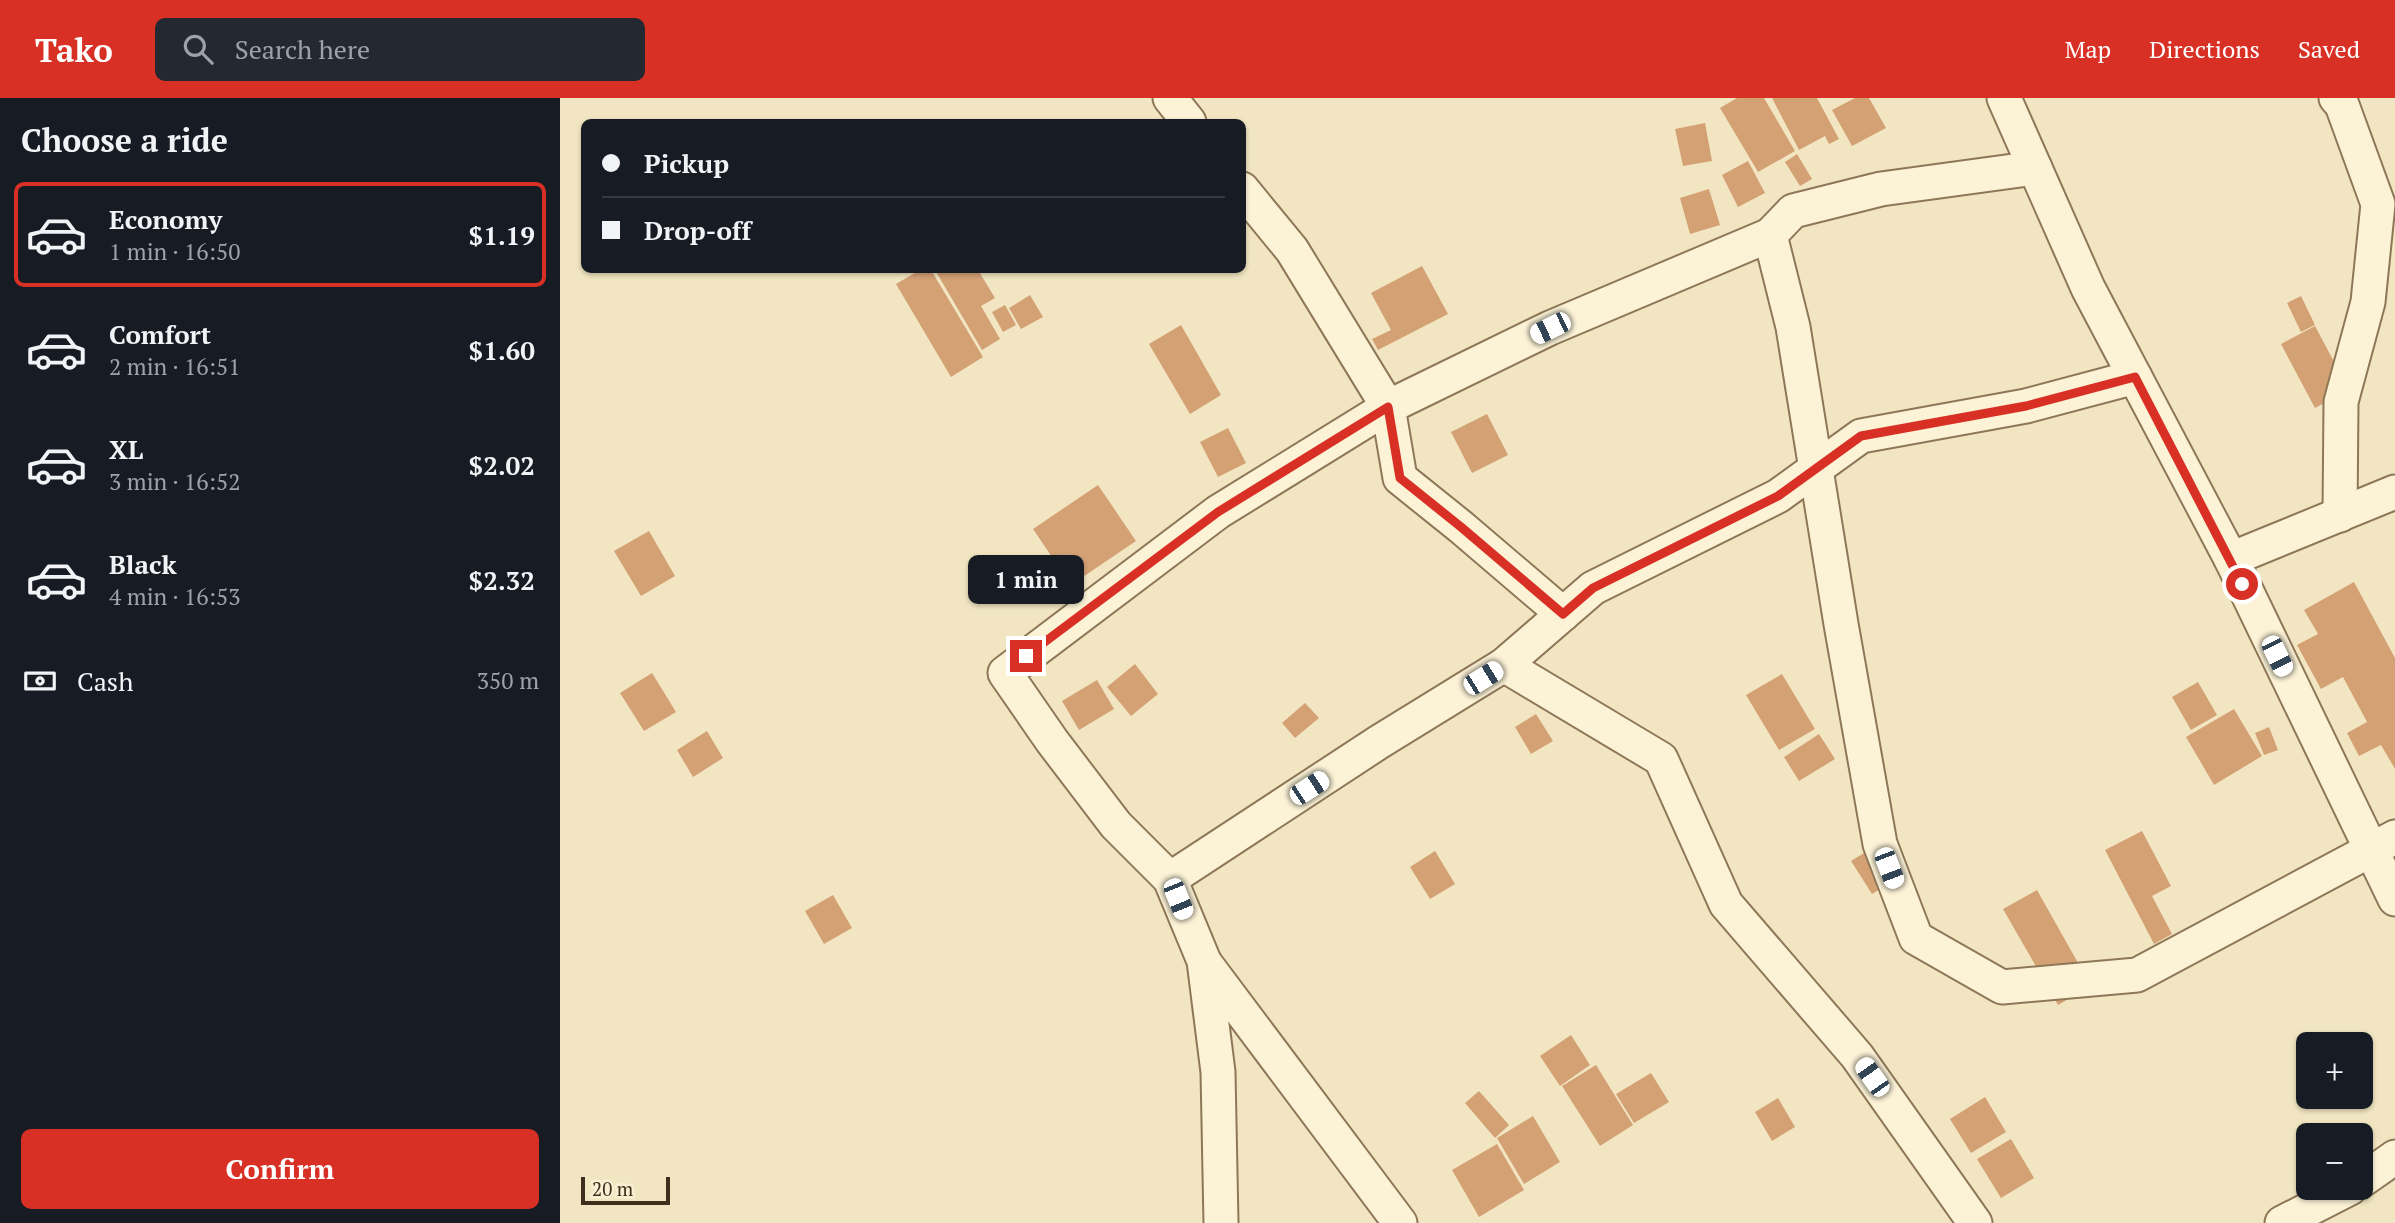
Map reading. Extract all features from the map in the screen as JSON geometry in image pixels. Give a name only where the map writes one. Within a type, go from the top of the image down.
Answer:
[{"type":"street","points":[[1170,98],[1187,119]]},
{"type":"street","points":[[2004,98],[2088,288],[2383,843],[2395,899]]},
{"type":"street","points":[[2336,98],[2342,105],[2378,204],[2368,302],[2341,402],[2340,515]]},
{"type":"street","points":[[1400,1223],[1204,961],[1170,878],[1116,825],[1052,741],[1005,673],[1218,512],[1388,407],[1550,328],[1770,235],[1793,211],[1881,189],[2035,168]]},
{"type":"street","points":[[1246,194],[1292,250],[1388,407],[1400,478],[1563,614]]},
{"type":"street","points":[[1770,235],[1793,327],[1880,844],[1916,938],[2002,987],[2137,975],[2383,843]]},
{"type":"street","points":[[1170,878],[1379,742],[1504,665],[1593,588],[1778,496],[1861,436],[2026,406],[2135,377]]},
{"type":"street","points":[[2231,559],[2395,492]]},
{"type":"street","points":[[1504,665],[1661,758],[1726,904],[1857,1056],[1975,1223]]},
{"type":"street","points":[[1204,961],[1218,1072],[1221,1223]]},
{"type":"street","points":[[2373,1173],[2395,1157]]},
{"type":"street","points":[[2282,1223],[2327,1200]]},
{"type":"building","points":[[1737,98],[1764,98],[1795,151],[1758,172],[1720,108]]},
{"type":"building","points":[[1772,98],[1817,98],[1839,139],[1829,144],[1825,136],[1799,150]]},
{"type":"building","points":[[1855,98],[1869,98],[1886,128],[1852,146],[1832,110]]},
{"type":"building","points":[[1705,123],[1712,161],[1683,166],[1675,129]]},
{"type":"building","points":[[1797,154],[1812,179],[1800,186],[1785,162]]},
{"type":"building","points":[[1748,161],[1765,193],[1738,207],[1722,175]]},
{"type":"building","points":[[1709,189],[1720,225],[1690,234],[1680,198]]},
{"type":"building","points":[[1422,266],[1448,314],[1378,350],[1372,339],[1391,330],[1371,293]]},
{"type":"building","points":[[915,273],[933,273],[983,357],[951,377],[896,284]]},
{"type":"building","points":[[937,273],[980,273],[995,298],[981,306],[1000,339],[982,350]]},
{"type":"building","points":[[1030,295],[1043,317],[1021,329],[1009,308]]},
{"type":"building","points":[[2301,296],[2315,325],[2301,332],[2287,303]]},
{"type":"building","points":[[1005,305],[1016,325],[1003,332],[992,312]]},
{"type":"building","points":[[1181,325],[1221,395],[1190,414],[1149,344]]},
{"type":"building","points":[[2315,326],[2349,390],[2315,408],[2281,344]]},
{"type":"building","points":[[1487,414],[1508,455],[1472,473],[1451,432]]},
{"type":"building","points":[[1228,428],[1246,463],[1218,477],[1200,442]]},
{"type":"building","points":[[1098,485],[1136,541],[1071,585],[1033,529]]},
{"type":"building","points":[[649,531],[675,576],[641,596],[614,551]]},
{"type":"building","points":[[2354,582],[2395,658],[2395,769],[2381,745],[2359,756],[2347,733],[2367,722],[2343,677],[2321,689],[2297,645],[2318,634],[2304,610]]},
{"type":"building","points":[[1135,664],[1158,694],[1131,716],[1107,687]]},
{"type":"building","points":[[652,673],[676,712],[644,731],[620,693]]},
{"type":"building","points":[[1782,674],[1815,729],[1779,750],[1746,695]]},
{"type":"building","points":[[1097,680],[1114,709],[1079,730],[1062,701]]},
{"type":"building","points":[[2198,682],[2217,715],[2191,730],[2172,697]]},
{"type":"building","points":[[1305,703],[1319,718],[1295,738],[1282,723]]},
{"type":"building","points":[[2234,709],[2262,756],[2214,785],[2186,737]]},
{"type":"building","points":[[1536,714],[1553,741],[1531,754],[1515,727]]},
{"type":"building","points":[[2269,727],[2278,750],[2264,755],[2255,733]]},
{"type":"building","points":[[707,731],[723,758],[693,777],[677,750]]},
{"type":"building","points":[[1819,734],[1835,759],[1799,781],[1784,757]]},
{"type":"building","points":[[2142,831],[2171,886],[2152,896],[2172,934],[2154,944],[2105,850]]},
{"type":"building","points":[[1877,845],[1898,878],[1872,894],[1851,861]]},
{"type":"building","points":[[1435,851],[1455,884],[1430,899],[1410,867]]},
{"type":"building","points":[[2037,890],[2091,986],[2058,1005],[2003,909]]},
{"type":"building","points":[[833,895],[852,928],[824,944],[805,911]]},
{"type":"building","points":[[1571,1035],[1590,1065],[1560,1086],[1540,1056]]},
{"type":"building","points":[[1596,1065],[1633,1125],[1600,1146],[1562,1086]]},
{"type":"building","points":[[1651,1073],[1669,1102],[1634,1123],[1616,1094]]},
{"type":"building","points":[[1479,1091],[1509,1125],[1495,1138],[1465,1103]]},
{"type":"building","points":[[1985,1097],[2006,1132],[1971,1153],[1950,1119]]},
{"type":"building","points":[[1778,1098],[1795,1127],[1772,1141],[1755,1112]]},
{"type":"building","points":[[1533,1116],[1560,1162],[1524,1184],[1497,1138]]},
{"type":"building","points":[[2011,1139],[2034,1178],[2001,1198],[1977,1159]]},
{"type":"building","points":[[1497,1144],[1524,1190],[1479,1217],[1452,1170]]},
{"type":"route","points":[[1026,656],[1218,512],[1388,407],[1400,478],[1563,614],[1593,588],[1778,496],[1861,436],[2026,406],[2135,377],[2242,584]]}]
